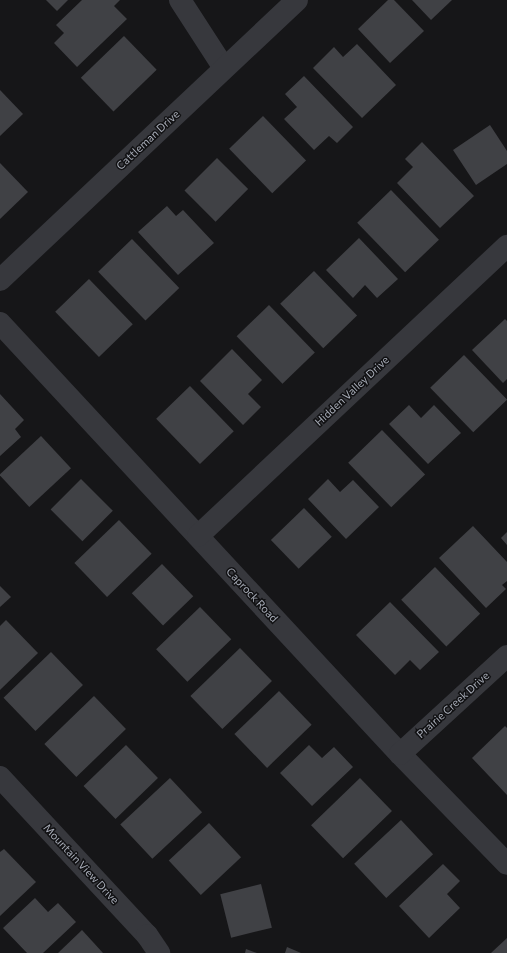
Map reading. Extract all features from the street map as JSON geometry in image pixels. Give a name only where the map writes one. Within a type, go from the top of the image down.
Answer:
[{"type":"street","points":[[180,0],[224,68]]},
{"type":"street","name":"Cattleman Drive","points":[[0,280],[297,0]]},
{"type":"street","name":"Hidden Valley Drive","points":[[198,536],[507,246]]},
{"type":"street","name":"Caprock Road","points":[[0,323],[400,754],[507,864]]},
{"type":"street","name":"Prairie Creek Drive","points":[[400,754],[507,656]]},
{"type":"street","name":"Mountain View Drive","points":[[0,777],[147,934],[159,953]]},
{"type":"building","points":[[46,0],[68,0],[57,11]]},
{"type":"building","points":[[82,0],[120,0],[114,6],[127,19],[77,67],[54,43],[64,33],[56,25]]},
{"type":"building","points":[[388,0],[394,0],[424,31],[390,63],[358,29]]},
{"type":"building","points":[[412,0],[452,0],[431,20]]},
{"type":"building","points":[[124,36],[157,70],[113,111],[81,78]]},
{"type":"building","points":[[357,44],[396,85],[362,118],[313,68],[334,47],[343,57]]},
{"type":"building","points":[[304,76],[353,127],[337,143],[329,136],[314,150],[284,119],[297,107],[285,94]]},
{"type":"building","points":[[0,90],[23,114],[0,136]]},
{"type":"building","points":[[263,116],[306,161],[272,193],[229,149]]},
{"type":"building","points":[[490,125],[507,151],[507,164],[476,185],[453,150]]},
{"type":"building","points":[[422,142],[474,196],[440,228],[397,183],[413,167],[405,159]]},
{"type":"building","points":[[217,158],[248,189],[216,222],[184,191]]},
{"type":"building","points":[[0,163],[28,192],[0,219]]},
{"type":"building","points":[[391,190],[439,240],[405,272],[357,223]]},
{"type":"building","points":[[167,206],[176,216],[183,210],[214,243],[178,275],[138,232]]},
{"type":"building","points":[[359,238],[398,279],[377,298],[365,285],[353,298],[326,270]]},
{"type":"building","points":[[132,239],[179,288],[145,321],[98,272]]},
{"type":"building","points":[[314,271],[357,316],[323,348],[280,304]]},
{"type":"building","points":[[89,279],[133,324],[99,357],[55,312]]},
{"type":"building","points":[[269,305],[315,352],[282,384],[237,336]]},
{"type":"building","points":[[505,319],[507,321],[507,379],[503,383],[472,350]]},
{"type":"building","points":[[232,349],[262,380],[248,394],[261,407],[243,425],[200,381]]},
{"type":"building","points":[[464,355],[507,400],[473,432],[430,388]]},
{"type":"building","points":[[190,386],[234,431],[200,464],[156,419]]},
{"type":"building","points":[[0,394],[24,420],[15,429],[21,437],[0,456]]},
{"type":"building","points":[[409,405],[421,418],[434,405],[461,433],[428,464],[389,424]]},
{"type":"building","points":[[382,430],[425,475],[391,507],[348,463]]},
{"type":"building","points":[[41,436],[71,468],[29,507],[0,474]]},
{"type":"building","points":[[81,479],[113,511],[82,541],[51,509]]},
{"type":"building","points":[[328,479],[340,492],[353,480],[379,507],[346,539],[308,499]]},
{"type":"building","points":[[304,508],[332,537],[299,569],[271,540]]},
{"type":"building","points":[[119,520],[152,554],[107,597],[74,563]]},
{"type":"building","points":[[473,526],[507,562],[507,581],[502,585],[506,589],[486,608],[439,558]]},
{"type":"building","points":[[507,532],[507,545],[501,538]]},
{"type":"building","points":[[162,564],[193,596],[163,626],[132,593]]},
{"type":"building","points":[[435,567],[480,614],[446,646],[401,600]]},
{"type":"building","points":[[0,586],[11,597],[0,607]]},
{"type":"building","points":[[390,602],[439,652],[420,670],[410,660],[395,675],[356,635]]},
{"type":"building","points":[[200,607],[231,639],[187,682],[156,649]]},
{"type":"building","points":[[6,620],[38,653],[0,690],[0,626]]},
{"type":"building","points":[[240,648],[272,681],[222,729],[190,696]]},
{"type":"building","points":[[51,652],[83,685],[35,731],[4,698]]},
{"type":"building","points":[[279,691],[312,725],[267,768],[234,734]]},
{"type":"building","points":[[94,696],[126,729],[76,777],[44,744]]},
{"type":"building","points":[[505,726],[507,728],[507,795],[472,758]]},
{"type":"building","points":[[126,745],[158,778],[116,819],[84,786]]},
{"type":"building","points":[[309,745],[322,758],[334,747],[353,767],[312,806],[280,773]]},
{"type":"building","points":[[170,778],[202,812],[152,859],[120,824]]},
{"type":"building","points":[[360,778],[392,811],[343,858],[311,825]]},
{"type":"building","points":[[401,820],[433,854],[386,898],[354,864]]},
{"type":"building","points":[[209,823],[241,857],[201,895],[169,861]]},
{"type":"building","points":[[4,849],[36,882],[0,916],[0,852]]},
{"type":"building","points":[[443,864],[460,881],[447,894],[460,908],[429,938],[399,906]]},
{"type":"building","points":[[261,884],[272,928],[231,938],[220,894]]},
{"type":"building","points":[[35,898],[48,912],[58,903],[76,922],[43,953],[27,953],[3,928]]},
{"type":"building","points":[[82,930],[103,953],[58,953]]},
{"type":"building","points":[[507,938],[507,953],[491,953]]},
{"type":"building","points":[[287,947],[301,953],[285,953]]},
{"type":"building","points":[[246,949],[257,953],[245,953]]}]
